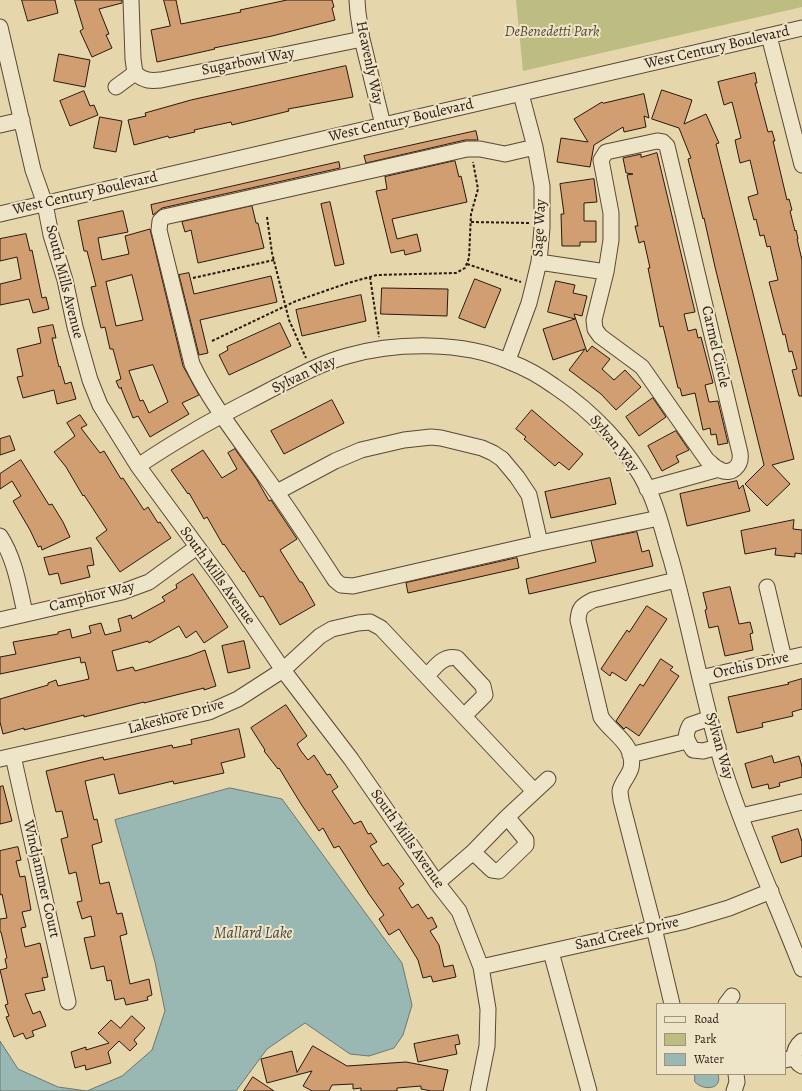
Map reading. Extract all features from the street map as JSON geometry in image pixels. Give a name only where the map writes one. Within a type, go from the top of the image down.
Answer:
[{"type":"street","points":[[116,87],[135,72],[133,59],[131,0]]},
{"type":"street","name":"Heavenly Way","points":[[357,0],[362,39],[383,125]]},
{"type":"street","name":"South Mills Avenue","points":[[0,27],[33,170],[45,204],[51,235],[65,280],[90,380],[100,405],[138,466],[224,583],[283,670],[351,759],[458,911],[481,967],[488,1009],[488,1046],[478,1091]]},
{"type":"street","name":"West Century Boulevard","points":[[0,214],[802,28]]},
{"type":"street","points":[[769,36],[797,125],[802,166]]},
{"type":"street","name":"Sugarbowl Way","points":[[135,72],[142,79],[148,81],[162,80],[362,39]]},
{"type":"street","name":"Sage Way","points":[[508,360],[533,287],[539,262],[542,224],[542,186],[535,147],[521,94]]},
{"type":"street","points":[[0,125],[22,120]]},
{"type":"street","name":"Carmel Circle","points":[[657,141],[663,142],[667,146],[741,458],[738,467],[732,470],[724,471],[719,469],[707,460],[642,367],[600,336],[595,329],[594,320],[606,272],[611,240],[611,213],[601,160],[606,152],[657,141]]},
{"type":"street","points":[[535,147],[505,154],[480,149],[471,149],[164,217],[160,222],[159,230],[192,364],[198,377],[222,415],[277,492],[335,580],[341,585],[353,586],[540,543],[659,518]]},
{"type":"street","points":[[539,262],[606,272]]},
{"type":"street","name":"Sylvan Way","points":[[138,466],[222,415],[312,370],[345,356],[380,349],[435,346],[475,351],[508,360],[537,374],[574,399],[598,422],[628,457],[647,489],[659,518],[718,747],[741,816],[802,969]]},
{"type":"street","points":[[277,492],[335,461],[361,450],[404,440],[431,437],[441,438],[482,448],[502,459],[517,477],[529,495],[540,543]]},
{"type":"street","points":[[647,489],[719,469]]},
{"type":"street","points":[[0,536],[6,546],[15,569],[25,613]]},
{"type":"street","name":"Camphor Way","points":[[0,620],[25,613],[122,592],[149,582],[197,547]]},
{"type":"street","points":[[672,1003],[621,800],[620,791],[631,768],[630,755],[626,745],[617,734],[606,725],[601,717],[578,620],[579,611],[582,606],[593,600],[676,580]]},
{"type":"street","points":[[767,587],[784,659]]},
{"type":"street","name":"Lakeshore Drive","points":[[7,757],[209,712],[238,699],[283,670],[320,636],[332,629],[358,622],[370,622],[381,628],[534,791]]},
{"type":"street","name":"Orchis Drive","points":[[700,678],[802,654]]},
{"type":"street","points":[[427,676],[443,659],[451,657],[457,658],[483,686],[484,695],[464,716]]},
{"type":"street","points":[[710,718],[690,725],[686,733],[687,741],[693,750],[718,747]]},
{"type":"street","points":[[630,755],[687,741]]},
{"type":"street","name":"Windjammer Court","points":[[7,757],[68,1002]]},
{"type":"street","points":[[437,883],[473,852],[507,817],[548,779]]},
{"type":"street","points":[[741,816],[802,802]]},
{"type":"street","points":[[473,852],[492,870],[499,871],[526,845],[526,840],[507,817]]},
{"type":"street","name":"Sand Creek Drive","points":[[481,967],[682,922],[729,908],[771,891]]},
{"type":"street","points":[[551,952],[589,1091]]},
{"type":"street","points":[[794,1061],[794,1053],[798,1044],[802,1041]]},
{"type":"street","points":[[734,1091],[737,1082],[736,1075]]},
{"type":"path","points":[[212,341],[286,306],[348,283],[378,275],[456,273],[465,268],[469,258],[472,206],[478,189],[471,149]]},
{"type":"path","points":[[266,217],[274,260],[289,320],[312,370]]},
{"type":"path","points":[[471,222],[542,224]]},
{"type":"path","points":[[194,278],[274,260]]},
{"type":"path","points":[[467,264],[533,287]]},
{"type":"path","points":[[370,277],[380,349]]},
{"type":"green space","name":"DeBenedetti Park","points":[[516,0],[802,0],[802,7],[523,71]]},
{"type":"water","name":"Mallard Lake","points":[[230,788],[282,799],[402,963],[412,1005],[403,1035],[394,1048],[369,1056],[350,1054],[305,1023],[267,1049],[236,1091],[87,1091],[122,1076],[152,1050],[165,1011],[155,962],[115,820]]},
{"type":"water","points":[[0,1041],[18,1069],[58,1087],[87,1091],[0,1091]]},
{"type":"water","points":[[695,1075],[718,1075],[718,1083],[715,1086],[707,1088],[698,1085],[695,1082]]},
{"type":"building","points":[[22,0],[55,0],[58,13],[28,21]]},
{"type":"building","points":[[75,0],[122,0],[122,3],[99,9],[109,34],[106,35],[112,48],[92,57],[80,31],[83,29]]},
{"type":"building","points":[[164,0],[176,0],[181,24],[241,12],[240,10],[287,0],[332,0],[335,20],[157,62],[151,30],[170,26]]},
{"type":"building","points":[[59,54],[90,60],[85,87],[54,81]]},
{"type":"building","points":[[346,66],[353,97],[288,109],[289,111],[232,125],[231,122],[194,130],[195,132],[169,138],[168,136],[134,145],[128,120],[146,116],[145,113],[191,100]]},
{"type":"building","points":[[755,73],[757,83],[755,83],[768,132],[772,131],[775,141],[773,141],[787,200],[789,199],[792,210],[790,211],[795,231],[796,230],[802,260],[802,396],[799,396],[792,370],[797,369],[792,351],[789,352],[785,334],[783,335],[769,282],[778,280],[770,246],[767,247],[764,235],[760,236],[748,197],[758,194],[750,160],[740,163],[735,140],[741,138],[732,102],[724,105],[718,82]]},
{"type":"building","points":[[662,90],[692,100],[684,124],[706,114],[719,143],[716,144],[794,459],[772,465],[790,484],[767,506],[745,484],[764,465],[704,218],[703,219],[688,159],[691,158],[679,128],[652,119]]},
{"type":"building","points":[[84,91],[90,106],[94,105],[98,115],[70,126],[60,101]]},
{"type":"building","points":[[644,94],[649,118],[644,116],[646,127],[624,132],[623,127],[594,145],[590,167],[557,162],[561,138],[588,142],[574,119],[602,102]]},
{"type":"building","points":[[100,117],[122,121],[116,152],[94,148]]},
{"type":"building","points":[[476,131],[478,140],[465,140],[366,163],[364,156]]},
{"type":"building","points":[[657,153],[695,312],[684,314],[688,331],[696,329],[698,338],[701,337],[713,383],[705,385],[709,402],[718,401],[728,443],[718,445],[716,434],[711,435],[710,428],[703,430],[695,393],[682,396],[680,388],[678,388],[663,326],[660,327],[644,241],[639,243],[635,226],[638,226],[627,175],[633,174],[626,173],[623,158],[641,154],[641,157]]},
{"type":"building","points":[[455,161],[459,177],[461,176],[467,202],[392,219],[397,239],[417,234],[421,251],[405,255],[404,250],[391,253],[376,191],[387,189],[385,177]]},
{"type":"building","points":[[339,162],[340,168],[162,208],[153,215],[151,205]]},
{"type":"building","points":[[594,179],[597,202],[584,203],[584,221],[596,221],[596,242],[580,242],[580,246],[562,246],[561,214],[564,214],[560,184]]},
{"type":"building","points":[[330,202],[344,264],[335,266],[321,204]]},
{"type":"building","points":[[252,206],[264,248],[198,263],[191,230],[185,232],[182,222]]},
{"type":"building","points":[[123,211],[128,232],[98,238],[102,260],[129,254],[125,236],[150,229],[183,366],[199,395],[182,403],[189,414],[150,437],[138,416],[133,418],[121,388],[119,388],[116,381],[121,379],[113,349],[110,349],[105,327],[101,328],[91,287],[96,286],[87,251],[84,251],[78,221]],"holes":[[[132,275],[143,320],[116,326],[106,282]],[[153,365],[168,402],[149,413],[143,400],[140,401],[129,371]]]},
{"type":"building","points":[[26,234],[30,251],[32,250],[42,298],[46,297],[49,309],[33,313],[29,299],[0,305],[0,284],[21,279],[17,257],[0,261],[0,239]]},
{"type":"building","points":[[189,273],[194,294],[271,276],[277,302],[200,320],[208,353],[199,355],[179,275]]},
{"type":"building","points":[[475,279],[501,289],[485,328],[459,318]]},
{"type":"building","points":[[556,281],[575,285],[573,293],[587,296],[582,316],[574,314],[587,352],[592,346],[610,359],[602,369],[614,380],[625,370],[641,387],[616,410],[601,394],[569,370],[585,349],[553,360],[543,329],[575,319],[548,312]]},
{"type":"building","points":[[382,288],[448,289],[447,316],[381,314]]},
{"type":"building","points":[[361,295],[366,321],[302,336],[296,310]]},
{"type":"building","points":[[280,323],[291,346],[229,375],[219,355],[228,350],[227,347]]},
{"type":"building","points":[[53,325],[56,338],[52,338],[59,367],[60,366],[65,384],[71,382],[76,399],[57,404],[54,390],[23,398],[17,377],[23,376],[17,349],[41,343],[38,328]]},
{"type":"building","points":[[653,398],[666,417],[639,436],[626,417]]},
{"type":"building","points":[[332,400],[344,423],[284,454],[271,431]]},
{"type":"building","points":[[532,410],[583,454],[569,470],[559,462],[555,466],[524,439],[526,437],[516,429]]},
{"type":"building","points":[[80,415],[87,425],[81,428],[100,453],[104,451],[121,479],[123,478],[144,510],[148,507],[158,523],[160,522],[171,538],[120,572],[96,538],[107,530],[84,495],[83,496],[66,467],[54,452],[75,436],[67,423]]},
{"type":"building","points":[[676,431],[689,450],[676,456],[679,462],[662,471],[648,446]]},
{"type":"building","points":[[10,436],[15,450],[0,455],[0,439]]},
{"type":"building","points":[[235,449],[257,480],[269,501],[271,500],[297,539],[280,550],[300,582],[302,582],[315,605],[280,625],[263,596],[260,597],[244,571],[243,572],[224,544],[223,545],[207,517],[204,519],[189,493],[188,494],[171,470],[203,450],[222,478],[237,469],[228,453]]},
{"type":"building","points":[[21,460],[49,505],[52,504],[70,537],[42,550],[41,546],[38,547],[13,501],[21,496],[12,481],[0,489],[0,474]]},
{"type":"building","points":[[610,478],[616,504],[551,518],[545,492]]},
{"type":"building","points":[[737,481],[739,489],[743,485],[750,511],[687,526],[680,494]]},
{"type":"building","points":[[794,520],[793,529],[802,530],[802,554],[795,553],[795,557],[775,555],[776,548],[745,554],[741,531]]},
{"type":"building","points":[[637,532],[642,552],[649,550],[653,566],[529,594],[526,579],[596,562],[591,541]]},
{"type":"building","points":[[91,548],[94,565],[87,566],[90,577],[61,584],[58,573],[49,575],[44,558]]},
{"type":"building","points":[[517,558],[519,568],[408,593],[406,583]]},
{"type":"building","points":[[193,574],[228,627],[204,643],[196,631],[186,638],[179,626],[149,643],[148,641],[112,651],[117,671],[133,667],[135,671],[205,650],[216,686],[204,690],[204,688],[84,717],[84,715],[3,734],[0,722],[0,699],[48,685],[48,683],[56,680],[58,686],[89,679],[85,662],[81,663],[80,657],[0,674],[0,657],[16,654],[13,642],[58,634],[58,632],[70,629],[72,638],[91,633],[89,626],[101,623],[105,635],[121,631],[118,619],[131,615],[132,619],[165,601],[162,597],[177,588],[176,585]]},
{"type":"building","points":[[730,587],[739,624],[750,622],[753,633],[750,634],[753,650],[725,656],[718,626],[709,628],[705,610],[707,609],[703,593]]},
{"type":"building","points":[[647,606],[667,619],[626,681],[612,672],[610,676],[601,669],[627,630],[629,632]]},
{"type":"building","points":[[244,641],[250,668],[228,673],[222,646]]},
{"type":"building","points":[[661,659],[673,667],[670,670],[679,676],[639,736],[626,727],[624,729],[616,721],[640,684],[643,686]]},
{"type":"building","points":[[802,679],[802,709],[792,712],[793,716],[762,723],[763,727],[737,733],[728,697],[789,684],[788,683]]},
{"type":"building","points":[[286,705],[307,736],[297,744],[301,751],[308,760],[314,755],[327,775],[330,774],[338,787],[332,791],[354,824],[361,821],[368,834],[371,833],[377,842],[370,846],[383,866],[388,863],[404,884],[399,888],[412,908],[418,904],[428,919],[432,917],[437,927],[430,931],[439,945],[444,967],[453,965],[456,977],[433,982],[431,976],[423,978],[418,960],[399,929],[389,935],[379,919],[384,915],[339,846],[334,848],[323,828],[319,831],[279,768],[278,769],[264,751],[265,750],[251,728]]},
{"type":"building","points":[[239,729],[245,757],[221,763],[224,773],[174,784],[173,781],[119,794],[114,774],[85,781],[94,820],[97,819],[102,842],[92,845],[100,884],[109,882],[117,914],[122,913],[127,934],[120,936],[130,984],[149,979],[152,995],[147,997],[148,1000],[126,1005],[124,998],[115,1000],[111,980],[107,981],[104,966],[91,969],[84,938],[95,936],[91,916],[82,919],[77,902],[82,901],[76,872],[69,874],[61,839],[68,837],[62,811],[56,812],[46,771],[103,757],[104,760],[172,745],[173,748],[192,744],[191,740]]},
{"type":"building","points":[[772,756],[774,763],[799,756],[802,767],[802,777],[779,783],[780,786],[769,789],[768,784],[752,788],[745,764]]},
{"type":"building","points":[[3,786],[12,821],[0,824],[0,787]]},
{"type":"building","points":[[798,829],[802,842],[802,856],[781,863],[772,837]]},
{"type":"building","points":[[18,847],[21,860],[16,861],[20,877],[25,876],[31,910],[22,912],[26,927],[21,928],[25,947],[40,943],[48,977],[42,978],[45,990],[25,994],[33,1014],[40,1011],[46,1026],[32,1031],[34,1036],[26,1039],[23,1033],[14,1037],[6,1017],[9,1016],[5,1005],[8,1004],[0,970],[7,968],[5,959],[7,958],[0,932],[0,919],[7,918],[2,894],[0,895],[0,851]]},
{"type":"building","points":[[132,1016],[145,1028],[134,1040],[137,1044],[130,1051],[119,1041],[108,1052],[111,1063],[86,1070],[85,1065],[75,1068],[71,1052],[86,1047],[86,1050],[109,1043],[98,1033],[111,1020],[120,1028]]},
{"type":"building","points":[[458,1035],[460,1044],[455,1045],[457,1054],[418,1062],[414,1044]]},
{"type":"building","points":[[313,1046],[347,1066],[406,1062],[448,1070],[443,1091],[421,1089],[421,1086],[397,1088],[397,1091],[361,1091],[361,1088],[353,1089],[353,1084],[332,1085],[329,1091],[312,1091],[303,1086],[312,1071],[267,1083],[261,1059],[292,1051],[297,1072]]},
{"type":"building","points":[[253,1077],[274,1091],[244,1091]]}]
